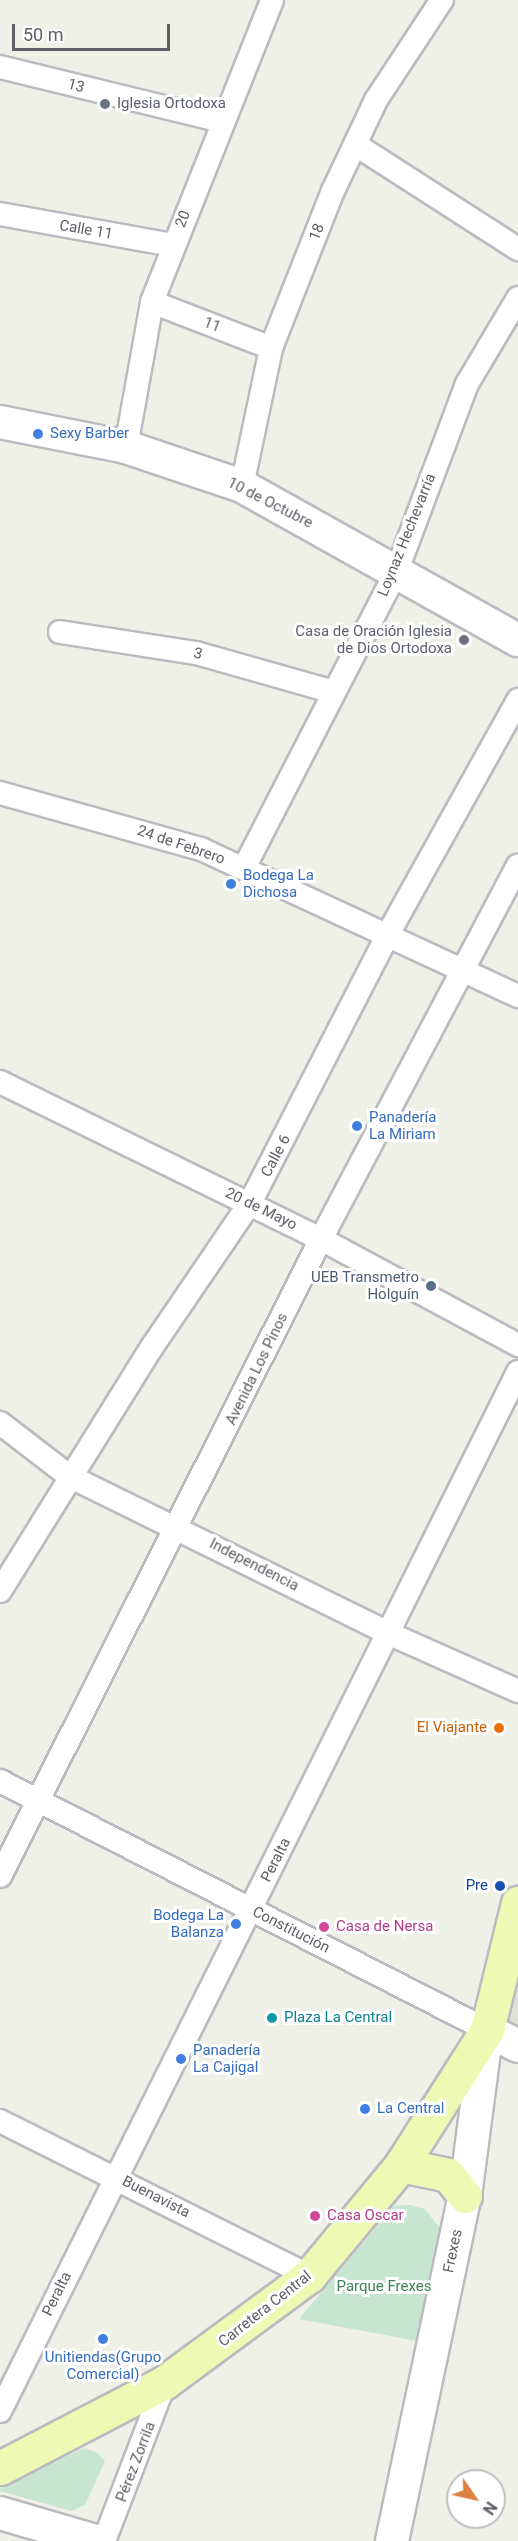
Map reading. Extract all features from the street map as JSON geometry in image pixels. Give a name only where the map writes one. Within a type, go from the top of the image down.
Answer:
[{"type":"main road","name":"Carretera Central","points":[[0,2468],[165,2382],[309,2276],[401,2165],[487,2030],[518,1903]]},
{"type":"main road","points":[[401,2165],[448,2175],[465,2196]]},
{"type":"street","name":"20","points":[[126,447],[152,303],[172,245],[272,0]]},
{"type":"street","name":"18","points":[[242,486],[271,348],[333,191],[376,100],[442,0]]},
{"type":"street","name":"13","points":[[0,67],[222,121]]},
{"type":"street","points":[[356,145],[518,249]]},
{"type":"street","name":"Calle 11","points":[[0,214],[172,245]]},
{"type":"street","name":"Loynaz Hechevarría","points":[[244,868],[397,570],[467,384],[518,298]]},
{"type":"street","name":"11","points":[[152,303],[271,348]]},
{"type":"street","name":"10 de Octubre","points":[[0,422],[126,447],[242,486],[397,570],[518,640]]},
{"type":"street","name":"3","points":[[60,632],[196,653],[334,692]]},
{"type":"street","name":"Calle 6","points":[[0,1591],[69,1476],[250,1203],[388,934],[518,700]]},
{"type":"street","name":"24 de Febrero","points":[[0,792],[201,849],[518,996]]},
{"type":"street","name":"Avenida Los Pinos","points":[[0,1876],[321,1239],[518,866]]},
{"type":"street","name":"20 de Mayo","points":[[0,1082],[321,1239],[518,1345]]},
{"type":"street","name":"Peralta","points":[[0,2410],[115,2176],[390,1634],[518,1372]]},
{"type":"street","name":"Independencia","points":[[0,1422],[69,1476],[178,1526],[390,1634],[518,1691]]},
{"type":"street","name":"Constitución","points":[[0,1781],[518,2046]]},
{"type":"street","name":"Frexes","points":[[392,2541],[465,2196],[487,2030]]},
{"type":"street","name":"Buenavista","points":[[0,2121],[115,2176],[309,2276]]},
{"type":"street","name":"Pérez Zorrila","points":[[90,2540],[165,2382]]},
{"type":"street","points":[[0,2513],[90,2540]]},
{"type":"shaded area","points":[[518,1988],[518,2029],[506,2023]]},
{"type":"green space","name":"Parque Frexes","points":[[410,2205],[425,2209],[442,2231],[417,2341],[299,2319],[394,2206]]},
{"type":"green space","points":[[84,2448],[96,2452],[105,2461],[85,2505],[71,2511],[0,2491],[0,2487]]},
{"type":"place","name":"Iglesia Ortodoxa","points":[[105,104]]},
{"type":"place","name":"Sexy Barber","points":[[38,434]]},
{"type":"place","name":"Casa de Oración Iglesia de Dios Ortodoxa","points":[[464,640]]},
{"type":"place","name":"Bodega La Dichosa","points":[[231,884]]},
{"type":"place","name":"Panadería La Miriam","points":[[357,1126]]},
{"type":"place","name":"UEB Transmetro Holguín","points":[[431,1286]]},
{"type":"place","name":"El Viajante","points":[[499,1728]]},
{"type":"place","name":"Pre","points":[[500,1886]]},
{"type":"place","name":"Bodega La Balanza","points":[[236,1924]]},
{"type":"place","name":"Casa de Nersa","points":[[324,1927]]},
{"type":"place","name":"Plaza La Central","points":[[272,2018]]},
{"type":"place","name":"Panadería La Cajigal","points":[[181,2059]]},
{"type":"place","name":"La Central","points":[[365,2109]]},
{"type":"place","name":"Casa Oscar","points":[[315,2216]]},
{"type":"place","name":"Unitiendas(Grupo Comercial)","points":[[103,2339]]}]
